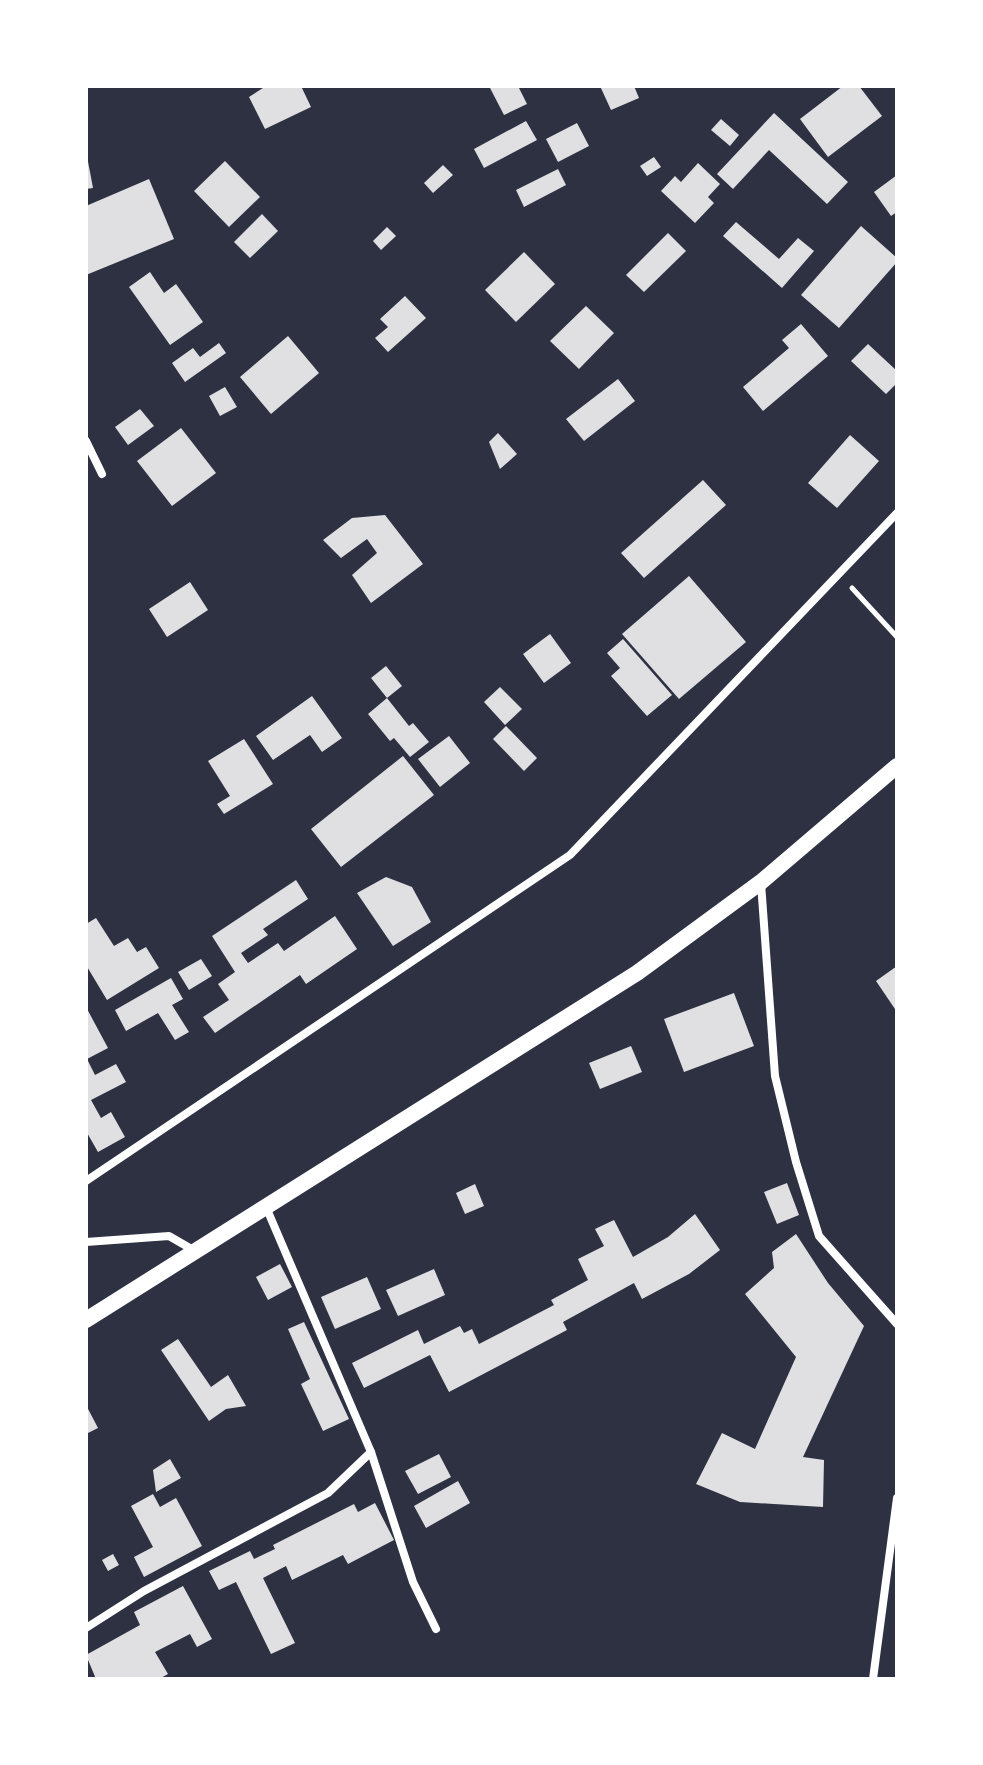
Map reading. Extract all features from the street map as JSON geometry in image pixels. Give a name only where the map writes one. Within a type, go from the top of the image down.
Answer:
[{"type":"main road","points":[[86,1320],[637,973],[761,882],[897,766]]},
{"type":"street","points":[[86,441],[102,474]]},
{"type":"street","points":[[86,1181],[570,855],[897,513]]},
{"type":"street","points":[[761,882],[775,1076],[800,1177],[819,1236],[897,1324]]},
{"type":"street","points":[[266,1207],[371,1452],[413,1582],[436,1629]]},
{"type":"street","points":[[86,1242],[169,1236],[195,1251]]},
{"type":"street","points":[[86,1628],[144,1591],[328,1493],[371,1452]]},
{"type":"street","points":[[873,1679],[897,1498]]},
{"type":"path","points":[[840,575],[897,637]]},
{"type":"building","points":[[266,86],[301,86],[311,107],[265,129],[249,97]]},
{"type":"building","points":[[489,86],[518,86],[527,104],[504,115]]},
{"type":"building","points":[[600,86],[634,86],[639,98],[611,110]]},
{"type":"building","points":[[843,86],[859,86],[882,116],[828,157],[800,119]]},
{"type":"building","points":[[774,113],[848,182],[827,204],[769,150],[733,189],[717,174]]},
{"type":"building","points":[[721,119],[739,135],[730,146],[711,130]]},
{"type":"building","points":[[526,121],[537,140],[484,168],[474,149]]},
{"type":"building","points":[[577,123],[589,146],[558,162],[546,139]]},
{"type":"building","points":[[86,151],[93,188],[86,189]]},
{"type":"building","points":[[654,157],[661,167],[647,176],[640,166]]},
{"type":"building","points":[[225,161],[260,197],[229,227],[194,191]]},
{"type":"building","points":[[698,163],[720,184],[708,197],[714,203],[695,223],[661,191],[675,176],[681,182]]},
{"type":"building","points":[[443,165],[453,175],[433,193],[424,183]]},
{"type":"building","points":[[558,169],[566,185],[524,207],[516,190]]},
{"type":"building","points":[[897,175],[897,212],[891,216],[874,192]]},
{"type":"building","points":[[149,179],[174,239],[86,275],[86,206]]},
{"type":"building","points":[[262,214],[278,231],[250,258],[234,242]]},
{"type":"building","points":[[736,222],[779,259],[798,238],[814,251],[782,288],[723,236]]},
{"type":"building","points":[[861,226],[897,258],[897,262],[839,328],[801,295]]},
{"type":"building","points":[[387,227],[396,236],[381,250],[373,241]]},
{"type":"building","points":[[668,233],[686,251],[644,292],[626,275]]},
{"type":"building","points":[[524,252],[555,284],[516,322],[485,290]]},
{"type":"building","points":[[150,272],[164,293],[176,284],[203,322],[170,345],[129,287]]},
{"type":"building","points":[[405,296],[426,318],[388,352],[375,338],[388,327],[380,319]]},
{"type":"building","points":[[586,306],[614,333],[579,369],[550,341]]},
{"type":"building","points":[[801,324],[828,356],[763,411],[743,387],[789,348],[782,340]]},
{"type":"building","points":[[288,336],[319,373],[271,414],[240,377]]},
{"type":"building","points":[[219,343],[226,353],[185,382],[172,363],[193,348],[200,357]]},
{"type":"building","points":[[868,344],[897,371],[897,383],[886,394],[851,361]]},
{"type":"building","points":[[618,379],[635,401],[584,441],[566,419]]},
{"type":"building","points":[[225,387],[237,407],[220,416],[209,396]]},
{"type":"building","points":[[140,409],[154,426],[128,445],[115,427]]},
{"type":"building","points":[[181,428],[216,473],[172,506],[137,461]]},
{"type":"building","points":[[498,433],[517,454],[500,469],[489,442]]},
{"type":"building","points":[[850,435],[879,461],[837,508],[808,483]]},
{"type":"building","points":[[703,480],[726,505],[644,578],[621,553]]},
{"type":"building","points":[[385,515],[423,564],[371,603],[352,575],[377,553],[367,539],[341,558],[323,540],[352,518]]},
{"type":"building","points":[[689,576],[746,642],[679,699],[622,634]]},
{"type":"building","points":[[190,582],[208,610],[167,637],[149,609]]},
{"type":"building","points":[[550,634],[571,663],[544,683],[523,654]]},
{"type":"building","points":[[623,639],[672,695],[647,716],[611,676],[620,668],[607,653]]},
{"type":"building","points":[[386,666],[402,686],[387,698],[371,678]]},
{"type":"building","points":[[500,687],[522,709],[505,725],[484,702]]},
{"type":"building","points":[[312,696],[342,738],[322,752],[310,735],[273,760],[256,736]]},
{"type":"building","points":[[387,698],[409,726],[413,723],[429,742],[410,757],[394,738],[390,741],[368,714]]},
{"type":"building","points":[[506,726],[537,758],[524,771],[493,739]]},
{"type":"building","points":[[449,736],[470,763],[440,787],[418,759]]},
{"type":"building","points":[[244,739],[273,784],[224,814],[217,804],[230,796],[208,761]]},
{"type":"building","points":[[403,756],[434,795],[341,867],[311,829]]},
{"type":"building","points":[[386,877],[412,887],[431,922],[393,946],[357,893]]},
{"type":"building","points":[[296,880],[308,899],[263,929],[268,935],[241,953],[248,963],[278,943],[284,951],[335,916],[357,949],[306,984],[300,975],[215,1033],[203,1017],[229,1000],[218,984],[235,972],[212,936]]},
{"type":"building","points":[[96,918],[114,946],[128,938],[137,952],[146,947],[159,968],[107,1000],[86,965],[86,924]]},
{"type":"building","points":[[201,959],[212,976],[189,990],[178,972]]},
{"type":"building","points":[[897,966],[897,1012],[876,981]]},
{"type":"building","points":[[171,978],[183,999],[172,1005],[189,1032],[175,1040],[158,1013],[126,1031],[115,1010]]},
{"type":"building","points":[[734,993],[754,1046],[684,1072],[664,1019]]},
{"type":"building","points":[[86,1007],[108,1048],[87,1059],[95,1075],[116,1064],[126,1082],[91,1100],[101,1118],[111,1112],[125,1137],[98,1152],[86,1131]]},
{"type":"building","points":[[631,1046],[642,1072],[600,1089],[589,1063]]},
{"type":"building","points":[[787,1183],[799,1215],[777,1224],[764,1192]]},
{"type":"building","points":[[475,1184],[484,1206],[465,1214],[456,1193]]},
{"type":"building","points":[[695,1214],[720,1250],[689,1274],[642,1299],[634,1283],[563,1322],[567,1330],[449,1392],[430,1355],[364,1388],[352,1363],[418,1330],[424,1344],[460,1326],[464,1333],[472,1329],[479,1344],[554,1305],[551,1300],[588,1280],[578,1259],[604,1246],[595,1229],[614,1220],[633,1257],[668,1237]]},
{"type":"building","points":[[796,1234],[828,1283],[864,1326],[803,1457],[824,1460],[823,1507],[740,1502],[696,1484],[722,1433],[755,1449],[796,1357],[745,1294],[774,1268],[772,1252]]},
{"type":"building","points":[[280,1264],[292,1287],[268,1300],[256,1277]]},
{"type":"building","points":[[434,1269],[445,1295],[398,1316],[386,1290]]},
{"type":"building","points":[[367,1277],[381,1309],[335,1329],[321,1297]]},
{"type":"building","points":[[304,1322],[349,1419],[323,1431],[301,1384],[310,1379],[288,1329]]},
{"type":"building","points":[[178,1339],[211,1387],[228,1375],[246,1406],[226,1409],[209,1421],[161,1350]]},
{"type":"building","points":[[86,1405],[98,1428],[86,1434]]},
{"type":"building","points":[[439,1454],[451,1477],[418,1494],[405,1471]]},
{"type":"building","points":[[170,1459],[181,1478],[156,1492],[153,1470]]},
{"type":"building","points":[[458,1481],[470,1503],[426,1528],[414,1506]]},
{"type":"building","points":[[153,1494],[160,1507],[176,1498],[202,1546],[144,1577],[134,1557],[153,1547],[131,1506]]},
{"type":"building","points":[[375,1503],[394,1540],[348,1564],[343,1555],[292,1580],[286,1566],[263,1578],[295,1643],[271,1654],[236,1582],[219,1590],[209,1571],[250,1551],[254,1559],[275,1549],[273,1545],[354,1504],[358,1512]]},
{"type":"building","points":[[113,1554],[119,1565],[108,1571],[102,1560]]},
{"type":"building","points":[[183,1586],[212,1639],[197,1647],[190,1634],[155,1652],[168,1674],[159,1679],[96,1679],[86,1655],[140,1625],[134,1612]]}]
